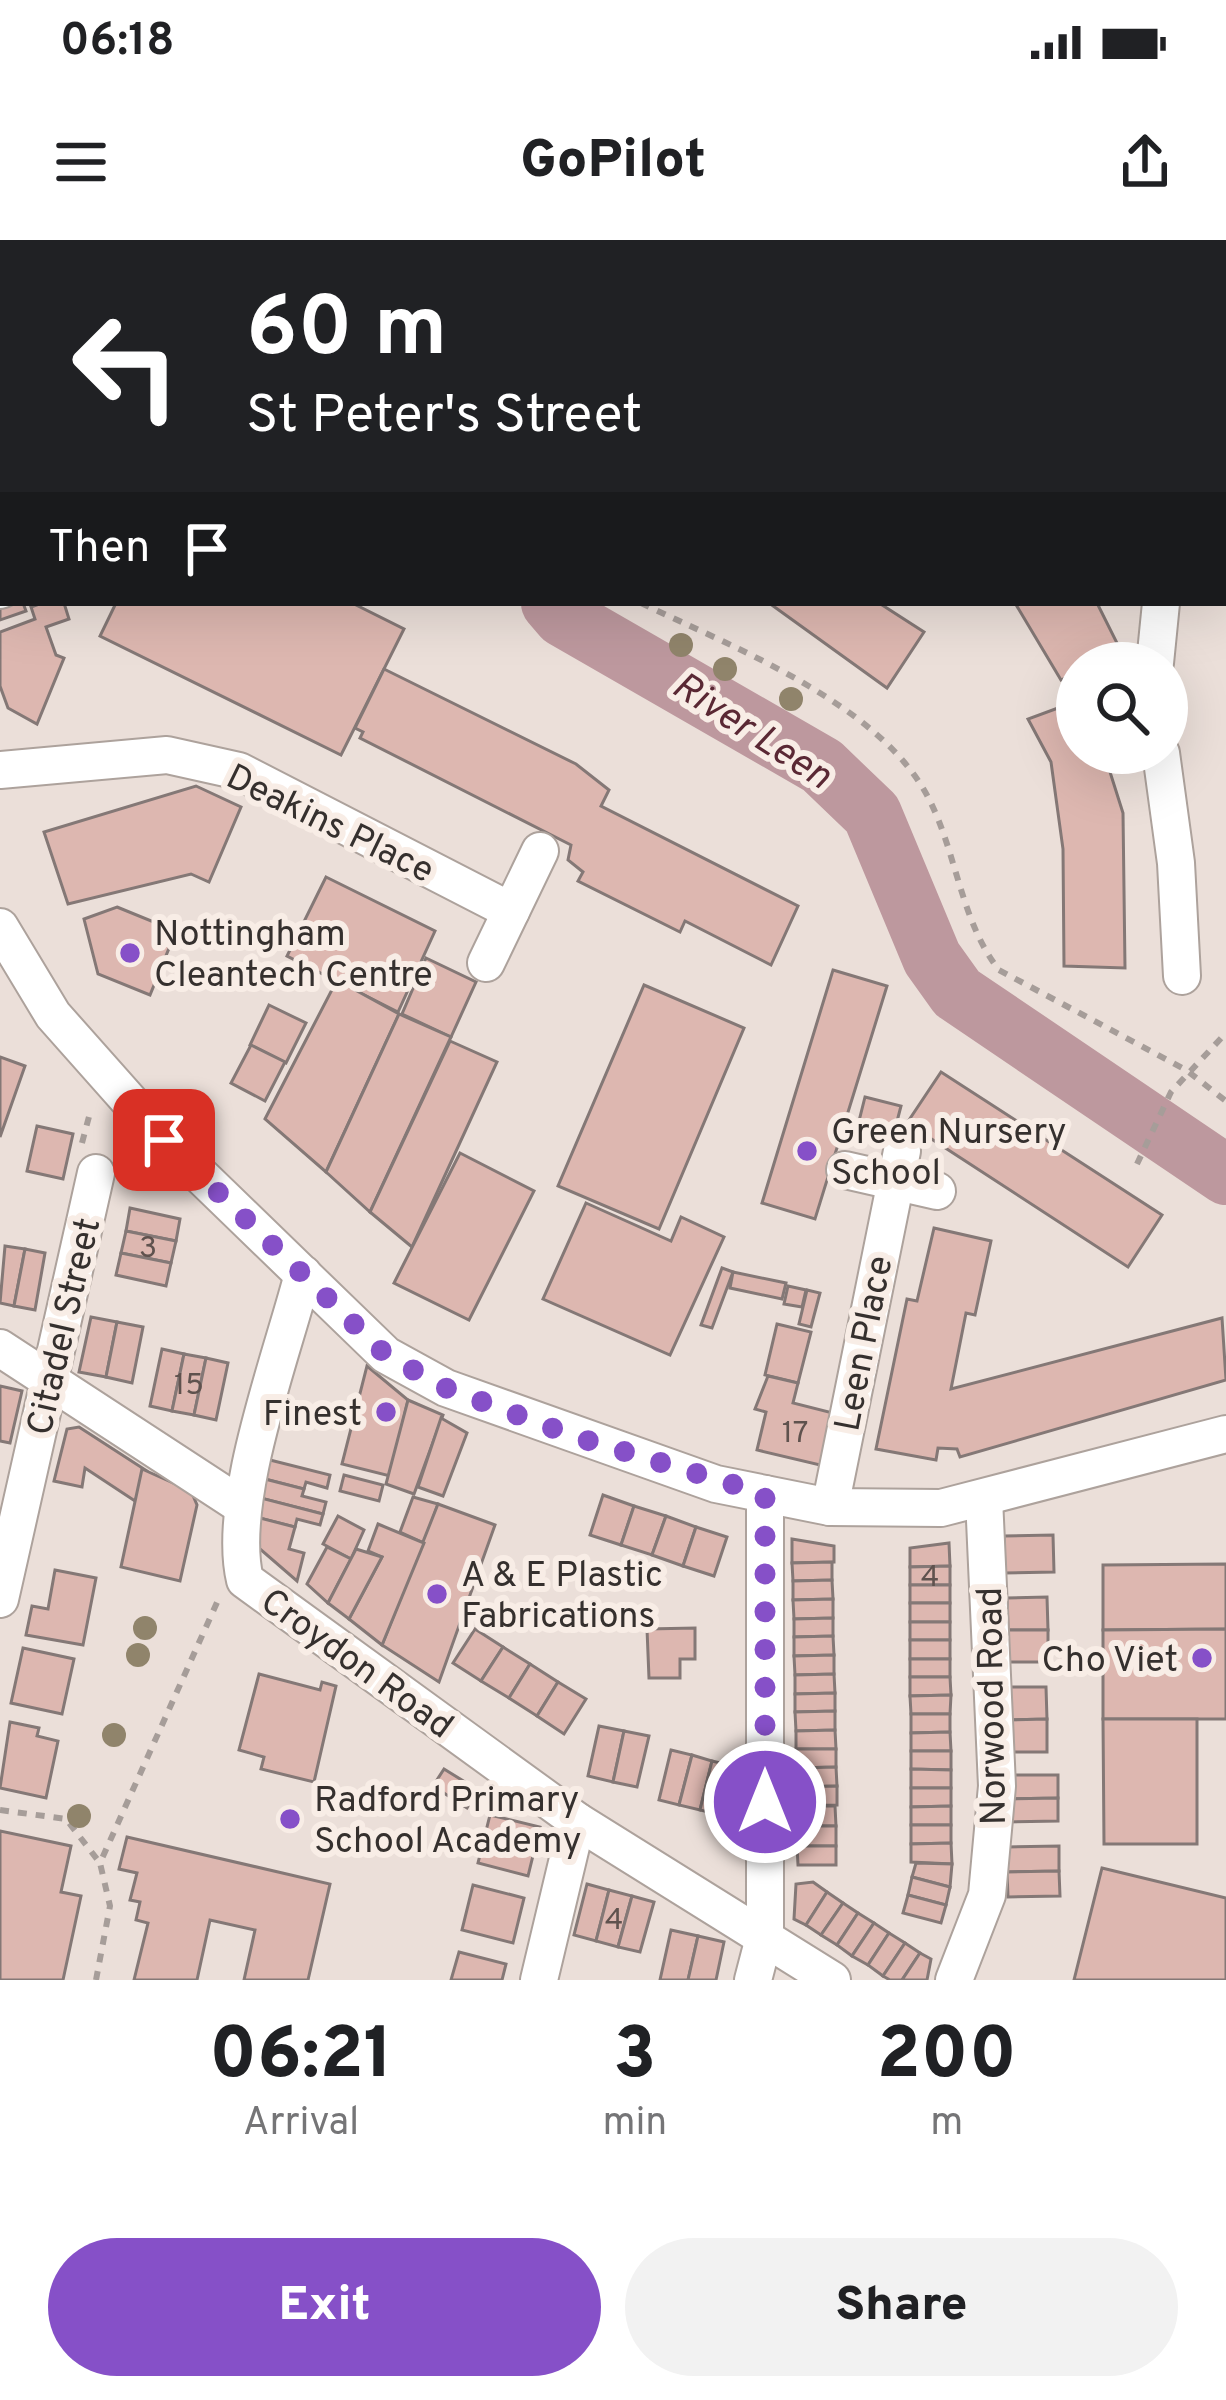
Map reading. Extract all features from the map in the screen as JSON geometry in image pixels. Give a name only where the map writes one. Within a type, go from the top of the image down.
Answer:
[{"type":"street","points":[[1157,642],[1161,606]]},
{"type":"street","name":"Deakins Place","points":[[0,770],[167,755],[239,771],[511,911]]},
{"type":"street","points":[[1163,774],[1176,863],[1182,976]]},
{"type":"street","points":[[486,963],[540,851]]},
{"type":"street","points":[[0,927],[53,1016],[164,1140],[386,1355],[446,1388],[644,1460],[830,1507],[941,1508],[1226,1434]]},
{"type":"street","points":[[845,1170],[898,1166],[937,1191]]},
{"type":"street","name":"Leen Place","points":[[830,1507],[898,1166]]},
{"type":"street","name":"Citadel Street","points":[[2,1577],[96,1173]]},
{"type":"street","points":[[242,1567],[242,1506],[303,1274]]},
{"type":"street","points":[[0,1348],[242,1506]]},
{"type":"street","points":[[753,1980],[765,1934],[765,1494]]},
{"type":"street","name":"Norwood Road","points":[[954,1980],[987,1895],[998,1786],[984,1498]]},
{"type":"street","name":"Croydon Road","points":[[242,1567],[577,1821],[832,1980]]},
{"type":"street","points":[[539,1980],[577,1821]]},
{"type":"path","points":[[647,606],[777,669],[878,736],[927,793],[952,846],[986,954],[999,970],[1186,1070],[1226,1101]]},
{"type":"path","points":[[1137,1164],[1171,1092],[1186,1070],[1226,1033]]},
{"type":"path","name":"Citadel Street","points":[[96,1173],[75,1169],[102,1071]]},
{"type":"path","points":[[100,1863],[242,1567]]},
{"type":"path","points":[[0,1810],[66,1819],[100,1863],[110,1906],[96,1980]]},
{"type":"building","points":[[0,606],[24,606],[26,611],[0,620]]},
{"type":"building","points":[[65,606],[69,619],[46,627],[56,655],[64,658],[37,724],[8,708],[0,686],[0,632],[35,619],[31,607]]},
{"type":"building","points":[[115,606],[358,606],[404,629],[341,755],[100,636]]},
{"type":"building","points":[[773,606],[884,606],[924,632],[887,688]]},
{"type":"building","points":[[1017,606],[1098,606],[1116,642],[1056,642],[1056,672]]},
{"type":"building","points":[[384,669],[576,764],[609,790],[601,806],[798,906],[771,965],[685,921],[680,932],[578,881],[583,872],[568,860],[571,845],[360,738],[363,732],[355,728]]},
{"type":"building","points":[[1056,709],[1056,774],[1111,774],[1123,813],[1125,968],[1064,966],[1063,849],[1051,762],[1028,719]]},
{"type":"building","points":[[196,786],[241,807],[209,882],[191,874],[68,904],[44,832]]},
{"type":"building","points":[[326,877],[435,931],[398,1012],[287,956]]},
{"type":"building","name":"Nottingham Cleantech Centre","points":[[117,907],[176,931],[150,995],[98,974],[84,919]]},
{"type":"building","points":[[426,958],[476,982],[451,1037],[402,1014]]},
{"type":"building","points":[[833,970],[887,986],[815,1219],[762,1203]]},
{"type":"building","points":[[337,980],[399,1014],[326,1172],[265,1119]]},
{"type":"building","points":[[644,985],[744,1028],[659,1229],[558,1186]]},
{"type":"building","points":[[269,1005],[306,1023],[286,1063],[250,1045]]},
{"type":"building","points":[[399,1014],[451,1037],[370,1212],[326,1172]]},
{"type":"building","points":[[450,1041],[497,1062],[412,1247],[370,1212]]},
{"type":"building","points":[[251,1045],[285,1062],[265,1101],[231,1083]]},
{"type":"building","points":[[0,1057],[25,1066],[0,1137]]},
{"type":"building","points":[[941,1072],[1162,1215],[1128,1267],[907,1123]]},
{"type":"building","points":[[865,1097],[901,1106],[894,1133],[858,1125]]},
{"type":"building","points":[[37,1126],[73,1134],[63,1179],[27,1171]]},
{"type":"building","points":[[460,1153],[534,1191],[469,1320],[394,1283]]},
{"type":"building","points":[[586,1203],[671,1241],[681,1217],[724,1237],[670,1355],[543,1299]]},
{"type":"building","points":[[130,1208],[180,1219],[176,1241],[126,1231]]},
{"type":"building","points":[[934,1228],[991,1241],[975,1315],[966,1313],[951,1389],[1222,1318],[1226,1380],[960,1457],[957,1449],[938,1448],[936,1460],[876,1449],[907,1299],[917,1301]]},
{"type":"building","points":[[126,1231],[176,1241],[171,1263],[121,1253]]},
{"type":"building","points":[[5,1246],[25,1249],[14,1306],[0,1303]]},
{"type":"building","points":[[25,1249],[45,1253],[35,1310],[14,1306]]},
{"type":"building","points":[[121,1253],[171,1263],[166,1286],[116,1275]]},
{"type":"building","points":[[722,1268],[733,1272],[712,1328],[701,1325]]},
{"type":"building","points":[[733,1272],[786,1283],[782,1299],[730,1288]]},
{"type":"building","points":[[788,1286],[806,1290],[802,1307],[784,1304]]},
{"type":"building","points":[[807,1290],[820,1293],[811,1327],[799,1324]]},
{"type":"building","points":[[91,1317],[117,1322],[106,1377],[79,1372]]},
{"type":"building","points":[[117,1322],[143,1327],[132,1383],[106,1377]]},
{"type":"building","points":[[777,1324],[811,1332],[798,1383],[765,1375]]},
{"type":"building","points":[[162,1349],[184,1354],[172,1411],[150,1406]]},
{"type":"building","points":[[184,1354],[206,1358],[194,1415],[172,1411]]},
{"type":"building","points":[[206,1358],[228,1363],[216,1420],[194,1415]]},
{"type":"building","points":[[367,1366],[408,1400],[390,1476],[342,1464]]},
{"type":"building","points":[[768,1376],[798,1383],[793,1403],[833,1413],[820,1465],[757,1450],[766,1412],[755,1409]]},
{"type":"building","points":[[0,1386],[22,1391],[10,1443],[0,1441]]},
{"type":"building","points":[[408,1400],[443,1415],[414,1494],[386,1484]]},
{"type":"building","points":[[441,1418],[467,1433],[443,1496],[418,1487]]},
{"type":"building","points":[[79,1427],[147,1471],[135,1501],[85,1468],[82,1487],[54,1481],[67,1429]]},
{"type":"building","points":[[262,1458],[330,1475],[327,1488],[306,1482],[304,1489],[257,1477]]},
{"type":"building","points":[[142,1469],[191,1491],[197,1505],[180,1581],[121,1567]]},
{"type":"building","points":[[344,1475],[383,1485],[379,1501],[340,1491]]},
{"type":"building","points":[[257,1477],[304,1489],[302,1496],[326,1502],[323,1514],[253,1496]]},
{"type":"building","points":[[603,1495],[634,1506],[621,1545],[590,1535]]},
{"type":"building","points":[[253,1496],[323,1514],[320,1525],[297,1519],[295,1527],[248,1515]]},
{"type":"building","points":[[413,1497],[438,1504],[424,1543],[400,1532]]},
{"type":"building","name":"A & E Plastic Fabrications","points":[[438,1504],[495,1525],[439,1682],[382,1645]]},
{"type":"building","points":[[634,1506],[666,1516],[652,1555],[621,1545]]},
{"type":"building","points":[[248,1515],[295,1527],[289,1549],[304,1553],[297,1581],[244,1535]]},
{"type":"building","points":[[338,1516],[364,1530],[351,1559],[323,1544]]},
{"type":"building","points":[[666,1516],[696,1527],[683,1566],[652,1555]]},
{"type":"building","points":[[378,1524],[424,1543],[382,1645],[349,1619],[382,1557],[368,1551]]},
{"type":"building","points":[[696,1527],[727,1537],[714,1576],[683,1566]]},
{"type":"building","points":[[1053,1535],[1054,1572],[1005,1573],[1004,1536]]},
{"type":"building","points":[[792,1539],[834,1546],[834,1562],[792,1563]]},
{"type":"building","points":[[949,1543],[950,1566],[910,1567],[910,1548]]},
{"type":"building","points":[[327,1547],[351,1559],[328,1603],[307,1584]]},
{"type":"building","points":[[356,1549],[382,1557],[349,1619],[328,1603]]},
{"type":"building","points":[[832,1562],[832,1580],[793,1581],[792,1563]]},
{"type":"building","points":[[1226,1564],[1226,1629],[1103,1630],[1103,1565]]},
{"type":"building","points":[[950,1566],[950,1585],[910,1585],[910,1567]]},
{"type":"building","points":[[55,1570],[96,1578],[83,1645],[26,1635],[32,1606],[48,1609]]},
{"type":"building","points":[[832,1580],[833,1599],[793,1600],[793,1581]]},
{"type":"building","points":[[910,1585],[950,1585],[950,1603],[910,1603]]},
{"type":"building","points":[[1047,1597],[1048,1630],[1008,1630],[1007,1598]]},
{"type":"building","points":[[833,1599],[833,1618],[794,1619],[793,1600]]},
{"type":"building","points":[[910,1603],[950,1603],[950,1622],[910,1622]]},
{"type":"building","points":[[833,1618],[833,1636],[794,1637],[794,1619]]},
{"type":"building","points":[[910,1622],[950,1622],[950,1640],[910,1640]]},
{"type":"building","points":[[695,1628],[695,1659],[680,1659],[680,1678],[649,1678],[647,1629]]},
{"type":"building","points":[[475,1629],[503,1647],[481,1681],[453,1663]]},
{"type":"building","points":[[1226,1629],[1226,1719],[1103,1719],[1103,1630]]},
{"type":"building","points":[[1008,1630],[1048,1630],[1048,1662],[1008,1662]]},
{"type":"building","points":[[833,1636],[834,1655],[794,1656],[794,1637]]},
{"type":"building","points":[[910,1640],[950,1640],[950,1659],[910,1659]]},
{"type":"building","points":[[503,1647],[530,1664],[509,1698],[481,1681]]},
{"type":"building","points":[[23,1648],[74,1659],[62,1714],[11,1703]]},
{"type":"building","points":[[834,1655],[834,1674],[795,1675],[794,1656]]},
{"type":"building","points":[[910,1659],[950,1659],[950,1677],[910,1677]]},
{"type":"building","points":[[530,1664],[558,1682],[537,1716],[509,1698]]},
{"type":"building","points":[[259,1674],[320,1690],[322,1682],[336,1686],[314,1782],[261,1769],[264,1757],[239,1750]]},
{"type":"building","points":[[834,1674],[835,1693],[795,1694],[795,1675]]},
{"type":"building","points":[[910,1677],[950,1677],[951,1695],[910,1696]]},
{"type":"building","points":[[558,1682],[586,1699],[564,1734],[537,1716]]},
{"type":"building","points":[[1007,1687],[1046,1687],[1047,1719],[1007,1720]]},
{"type":"building","points":[[835,1693],[835,1711],[795,1712],[795,1694]]},
{"type":"building","points":[[951,1695],[950,1714],[911,1714],[910,1696]]},
{"type":"building","points":[[835,1711],[835,1730],[796,1731],[795,1712]]},
{"type":"building","points":[[911,1714],[950,1714],[950,1732],[911,1733]]},
{"type":"building","points":[[1047,1719],[1047,1752],[1008,1752],[1007,1720]]},
{"type":"building","points":[[1103,1719],[1197,1719],[1197,1844],[1104,1844]]},
{"type":"building","points":[[10,1722],[39,1728],[37,1736],[58,1741],[46,1798],[0,1788]]},
{"type":"building","points":[[599,1726],[624,1731],[613,1782],[588,1776]]},
{"type":"building","points":[[835,1730],[836,1749],[796,1749],[796,1731]]},
{"type":"building","points":[[624,1731],[649,1736],[637,1787],[613,1782]]},
{"type":"building","points":[[950,1732],[951,1751],[911,1751],[911,1733]]},
{"type":"building","points":[[796,1749],[836,1749],[836,1767],[796,1768]]},
{"type":"building","points":[[671,1750],[692,1755],[679,1805],[659,1800]]},
{"type":"building","points":[[911,1751],[951,1751],[951,1770],[911,1769]]},
{"type":"building","points":[[692,1755],[712,1761],[700,1810],[679,1805]]},
{"type":"building","points":[[712,1761],[733,1766],[720,1815],[700,1810]]},
{"type":"building","points":[[836,1767],[837,1786],[797,1787],[796,1768]]},
{"type":"building","points":[[444,1769],[478,1790],[467,1808],[433,1786]]},
{"type":"building","points":[[911,1769],[951,1770],[951,1788],[911,1788]]},
{"type":"building","points":[[1006,1775],[1058,1775],[1058,1798],[1007,1799]]},
{"type":"building","points":[[837,1786],[837,1805],[797,1806],[797,1787]]},
{"type":"building","points":[[911,1788],[951,1788],[951,1806],[911,1807]]},
{"type":"building","points":[[1058,1798],[1058,1821],[1007,1822],[1007,1799]]},
{"type":"building","points":[[797,1806],[835,1806],[836,1826],[797,1826]]},
{"type":"building","points":[[951,1806],[951,1825],[911,1825],[911,1807]]},
{"type":"building","points":[[490,1815],[540,1827],[528,1876],[478,1863]]},
{"type":"building","points":[[911,1825],[951,1825],[951,1843],[911,1844]]},
{"type":"building","points":[[797,1826],[836,1826],[836,1846],[797,1846]]},
{"type":"building","points":[[0,1831],[71,1846],[61,1892],[81,1896],[63,1980],[0,1980]]},
{"type":"building","points":[[127,1837],[330,1884],[308,1980],[244,1980],[255,1930],[210,1920],[197,1980],[134,1980],[148,1923],[136,1920],[140,1902],[130,1900],[137,1873],[119,1869]]},
{"type":"building","points":[[951,1843],[952,1864],[911,1862],[911,1844]]},
{"type":"building","points":[[797,1846],[836,1846],[836,1865],[798,1865]]},
{"type":"building","points":[[1059,1846],[1059,1871],[1007,1872],[1007,1847]]},
{"type":"building","points":[[916,1863],[952,1864],[950,1887],[912,1877]]},
{"type":"building","points":[[1102,1868],[1226,1898],[1226,1980],[1074,1980]]},
{"type":"building","points":[[1059,1871],[1060,1896],[1008,1897],[1007,1872]]},
{"type":"building","points":[[912,1877],[950,1887],[946,1905],[908,1895]]},
{"type":"building","points":[[813,1882],[827,1892],[806,1925],[794,1919],[796,1884]]},
{"type":"building","points":[[587,1884],[609,1890],[596,1941],[574,1935]]},
{"type":"building","points":[[473,1885],[524,1898],[513,1943],[462,1930]]},
{"type":"building","points":[[609,1890],[632,1896],[618,1947],[596,1941]]},
{"type":"building","points":[[827,1892],[843,1903],[821,1935],[806,1925]]},
{"type":"building","points":[[908,1895],[946,1905],[941,1923],[903,1913]]},
{"type":"building","points":[[632,1896],[654,1902],[640,1952],[618,1947]]},
{"type":"building","points":[[843,1903],[858,1913],[837,1945],[821,1935]]},
{"type":"building","points":[[858,1913],[874,1923],[852,1956],[837,1945]]},
{"type":"building","points":[[874,1923],[889,1933],[868,1965],[852,1956]]},
{"type":"building","points":[[671,1930],[698,1936],[688,1980],[660,1980]]},
{"type":"building","points":[[889,1933],[905,1943],[883,1976],[868,1965]]},
{"type":"building","points":[[698,1936],[724,1942],[716,1980],[688,1980]]},
{"type":"building","points":[[905,1943],[920,1953],[902,1980],[890,1980],[883,1976]]},
{"type":"building","points":[[459,1952],[506,1964],[502,1980],[451,1980]]},
{"type":"building","points":[[920,1953],[931,1959],[927,1980],[902,1980]]},
{"type":"waterway","name":"River Leen","points":[[554,606],[563,617],[822,766],[872,814],[932,958],[957,993],[1226,1175]]},
{"type":"place","name":"Nottingham Cleantech Centre","points":[[130,953]]},
{"type":"place","name":"Green Nursery School","points":[[807,1151]]},
{"type":"place","name":"Finest","points":[[386,1412]]},
{"type":"place","name":"A & E Plastic Fabrications","points":[[437,1594]]},
{"type":"place","name":"Cho Viet","points":[[1202,1658]]},
{"type":"place","name":"Radford Primary School Academy","points":[[290,1819]]},
{"type":"route","points":[[164,1140],[386,1355],[446,1388],[576,1437],[716,1484],[765,1494],[765,1802]]}]
